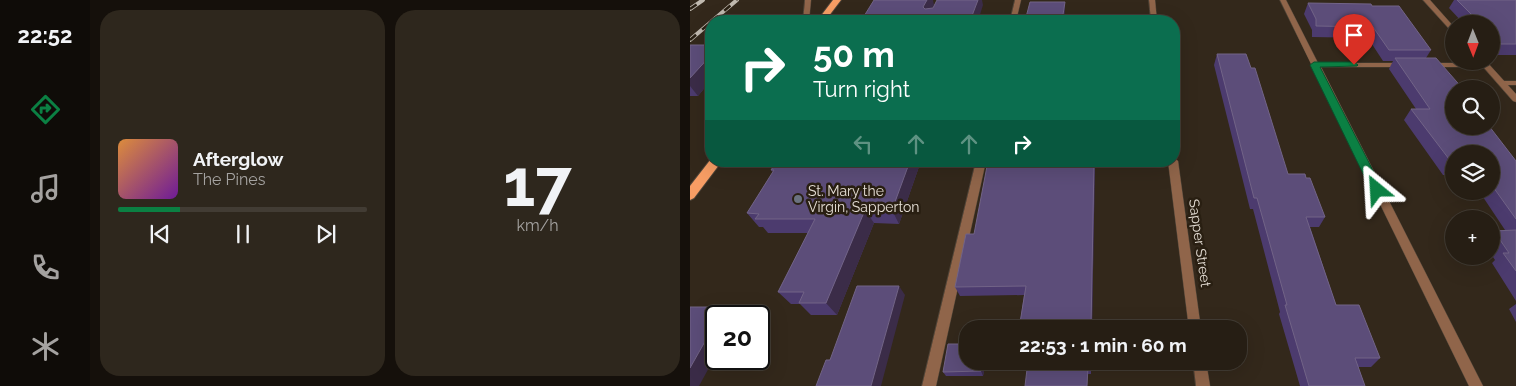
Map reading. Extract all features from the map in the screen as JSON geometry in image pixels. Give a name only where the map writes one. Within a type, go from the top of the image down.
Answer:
[{"type":"main road","points":[[826,15],[837,0]]},
{"type":"main road","points":[[690,195],[711,167]]},
{"type":"street","points":[[807,15],[808,0]]},
{"type":"street","points":[[1014,15],[1018,0]]},
{"type":"street","points":[[1152,0],[1153,15]]},
{"type":"street","points":[[1283,0],[1476,386]]},
{"type":"street","points":[[1426,0],[1445,21]]},
{"type":"street","points":[[1422,65],[1445,64]]},
{"type":"street","points":[[1314,65],[1412,65]]},
{"type":"street","points":[[1490,70],[1516,99]]},
{"type":"street","points":[[1502,83],[1516,83]]},
{"type":"street","points":[[929,386],[980,167]]},
{"type":"street","name":"Sapper Street","points":[[1174,167],[1194,320]]},
{"type":"street","points":[[1200,370],[1203,386]]},
{"type":"building","points":[[874,0],[927,0],[923,7],[925,9],[933,8],[937,0],[978,0],[972,15],[865,15]]},
{"type":"building","points":[[1457,0],[1516,0],[1516,44],[1500,43],[1500,15],[1472,15]]},
{"type":"building","points":[[1030,2],[1065,2],[1063,15],[1027,15]]},
{"type":"building","points":[[1308,3],[1399,6],[1431,50],[1389,50],[1373,27],[1316,26],[1316,19]]},
{"type":"building","points":[[690,45],[705,45],[705,62],[690,78]]},
{"type":"building","points":[[1217,54],[1246,54],[1251,68],[1255,68],[1288,174],[1305,174],[1306,178],[1310,178],[1325,217],[1306,217],[1336,305],[1359,305],[1380,358],[1355,358],[1365,386],[1309,386],[1285,305],[1287,305],[1257,198],[1254,198]]},
{"type":"building","points":[[1395,58],[1436,58],[1455,80],[1445,80],[1445,135],[1496,135],[1516,161],[1516,219],[1500,197],[1500,145],[1445,145],[1445,154],[1411,109],[1430,109]]},
{"type":"building","points":[[773,167],[908,167],[892,210],[865,210],[826,303],[799,303],[804,292],[778,292],[815,219],[755,219],[759,214],[747,213],[774,170],[771,170]]},
{"type":"building","points":[[987,167],[1094,167],[1091,320],[1020,320],[1026,286],[955,287],[966,234],[974,234]]},
{"type":"building","points":[[1516,230],[1516,271],[1503,253],[1509,253],[1500,240],[1500,231]]},
{"type":"building","points":[[857,286],[899,286],[871,386],[816,386],[826,360],[830,360]]},
{"type":"building","points":[[690,307],[705,307],[705,341],[690,368]]},
{"type":"building","points":[[948,344],[959,344],[959,370],[981,370],[981,371],[943,372]]},
{"type":"building","points":[[1027,370],[1088,370],[1087,386],[1025,386]]},
{"type":"railway","points":[[690,9],[703,0]]},
{"type":"railway","points":[[719,15],[737,0]]},
{"type":"railway","points":[[690,40],[705,27]]},
{"type":"place","name":"St. Mary the Virgin, Sapperton","points":[[798,199]]},
{"type":"route","points":[[1354,65],[1314,65],[1377,190]]}]
